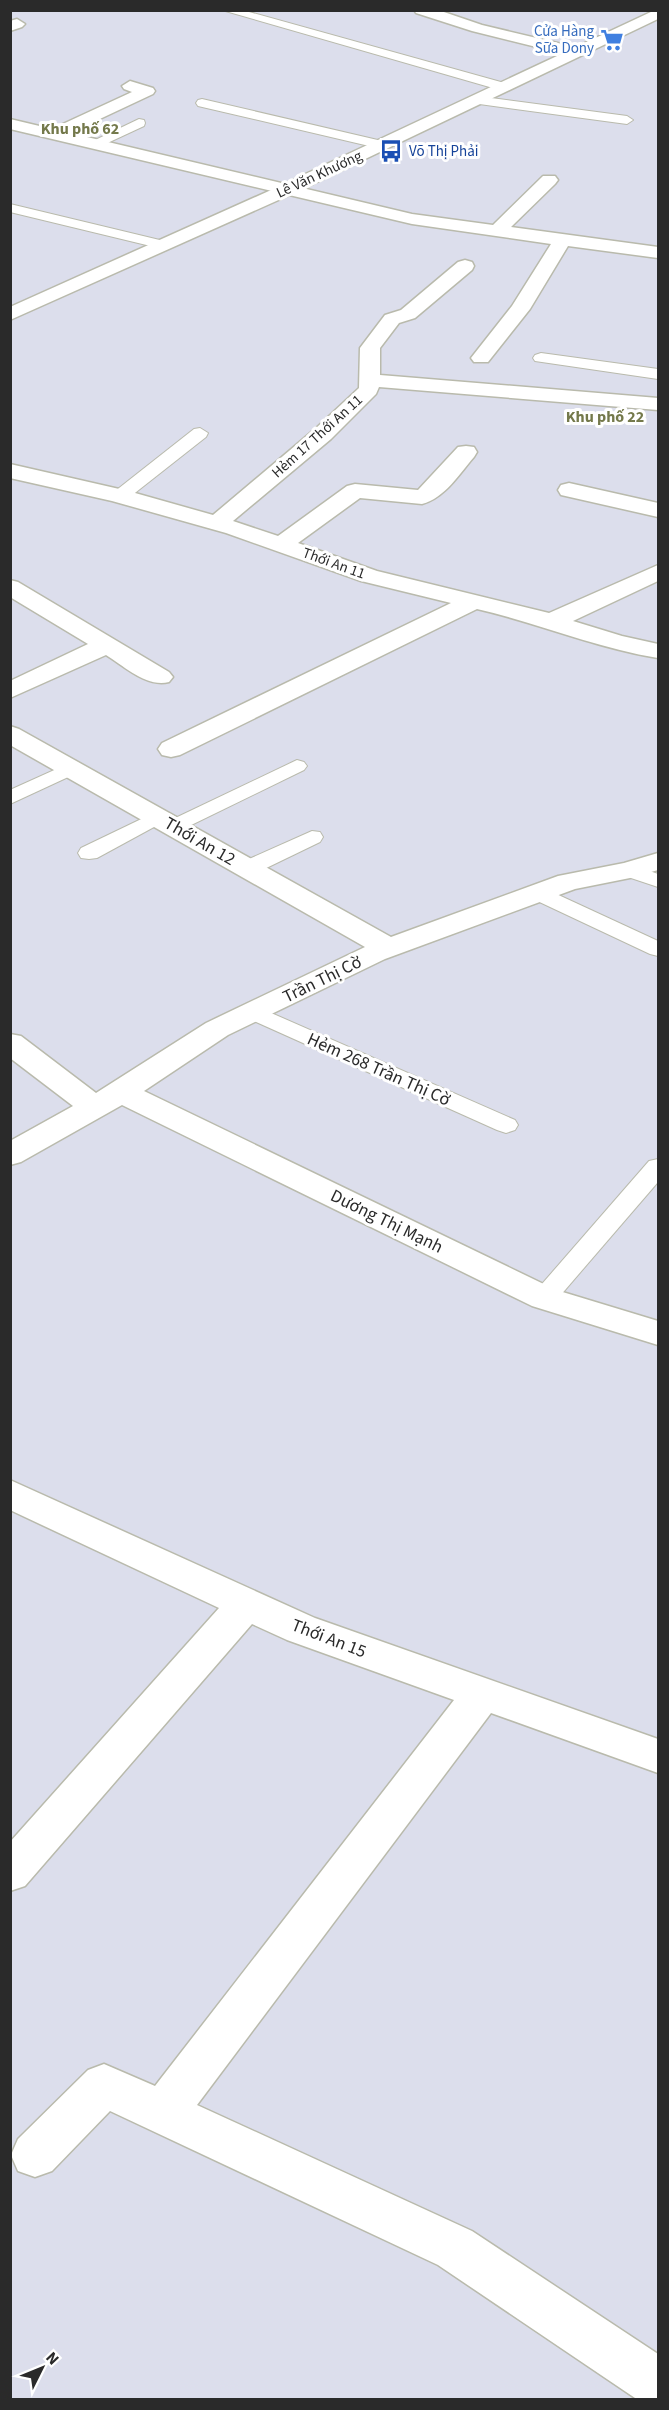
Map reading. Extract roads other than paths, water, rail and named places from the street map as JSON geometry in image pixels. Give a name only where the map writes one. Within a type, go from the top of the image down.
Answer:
[{"type":"street","points":[[422,10],[486,30],[577,52]]},
{"type":"street","name":"Lê Văn Khương","points":[[10,314],[286,190],[658,14]]},
{"type":"street","points":[[55,134],[147,92],[130,86]]},
{"type":"street","points":[[10,124],[412,219],[658,253]]},
{"type":"street","points":[[497,231],[549,180]]},
{"type":"street","points":[[481,358],[520,309],[562,240]]},
{"type":"street","name":"Hẻm 17 Thới An 11","points":[[217,523],[323,434],[369,390],[369,348],[392,320],[408,314],[465,266]]},
{"type":"street","points":[[369,380],[658,404]]},
{"type":"street","points":[[281,544],[355,491],[414,498],[425,496],[466,452]]},
{"type":"street","name":"Thới An 11","points":[[10,471],[120,496],[217,523],[369,576],[474,601],[616,642],[658,651]]},
{"type":"street","points":[[569,490],[658,510]]},
{"type":"street","points":[[550,622],[657,575]]},
{"type":"street","points":[[10,587],[160,677]]},
{"type":"street","points":[[171,749],[474,601]]},
{"type":"street","points":[[10,691],[107,645]]},
{"type":"street","name":"Thới An 12","points":[[10,734],[389,948]]},
{"type":"street","name":"Trần Thị Cờ","points":[[10,1155],[108,1099],[217,1029],[389,948],[568,882],[630,870],[658,861]]},
{"type":"street","name":"Dương Thị Mạnh","points":[[10,1043],[108,1099],[544,1298],[658,1333]]},
{"type":"street","name":"Thới An 15","points":[[10,1494],[301,1629],[658,1756]]},
{"type":"street","points":[[10,1873],[247,1603]]},
{"type":"street","points":[[163,2113],[483,1694]]},
{"type":"street","points":[[35,2156],[104,2085],[455,2248],[658,2383]]},
{"type":"lane","points":[[227,10],[504,87]]},
{"type":"lane","points":[[476,100],[627,120]]},
{"type":"lane","points":[[202,103],[382,145]]},
{"type":"lane","points":[[96,143],[139,123]]},
{"type":"lane","points":[[10,208],[163,245]]},
{"type":"lane","points":[[541,358],[658,374]]},
{"type":"lane","points":[[120,496],[200,433]]},
{"type":"lane","points":[[88,854],[297,766]]},
{"type":"lane","points":[[10,798],[72,768]]},
{"type":"lane","points":[[248,868],[312,837]]},
{"type":"lane","points":[[630,870],[658,881]]},
{"type":"lane","points":[[539,893],[589,919],[658,949]]},
{"type":"lane","name":"Hẻm 268 Trần Thị Cờ","points":[[253,1012],[506,1125]]},
{"type":"lane","points":[[544,1298],[658,1167]]},
{"type":"place","name":"Cửa Hàng Sữa Dony","points":[[612,40]]},
{"type":"place","name":"Võ Thị Phải","points":[[391,151]]},
{"type":"district","name":"Khu phố 62","points":[[80,128]]},
{"type":"district","name":"Khu phố 22","points":[[605,416]]}]
